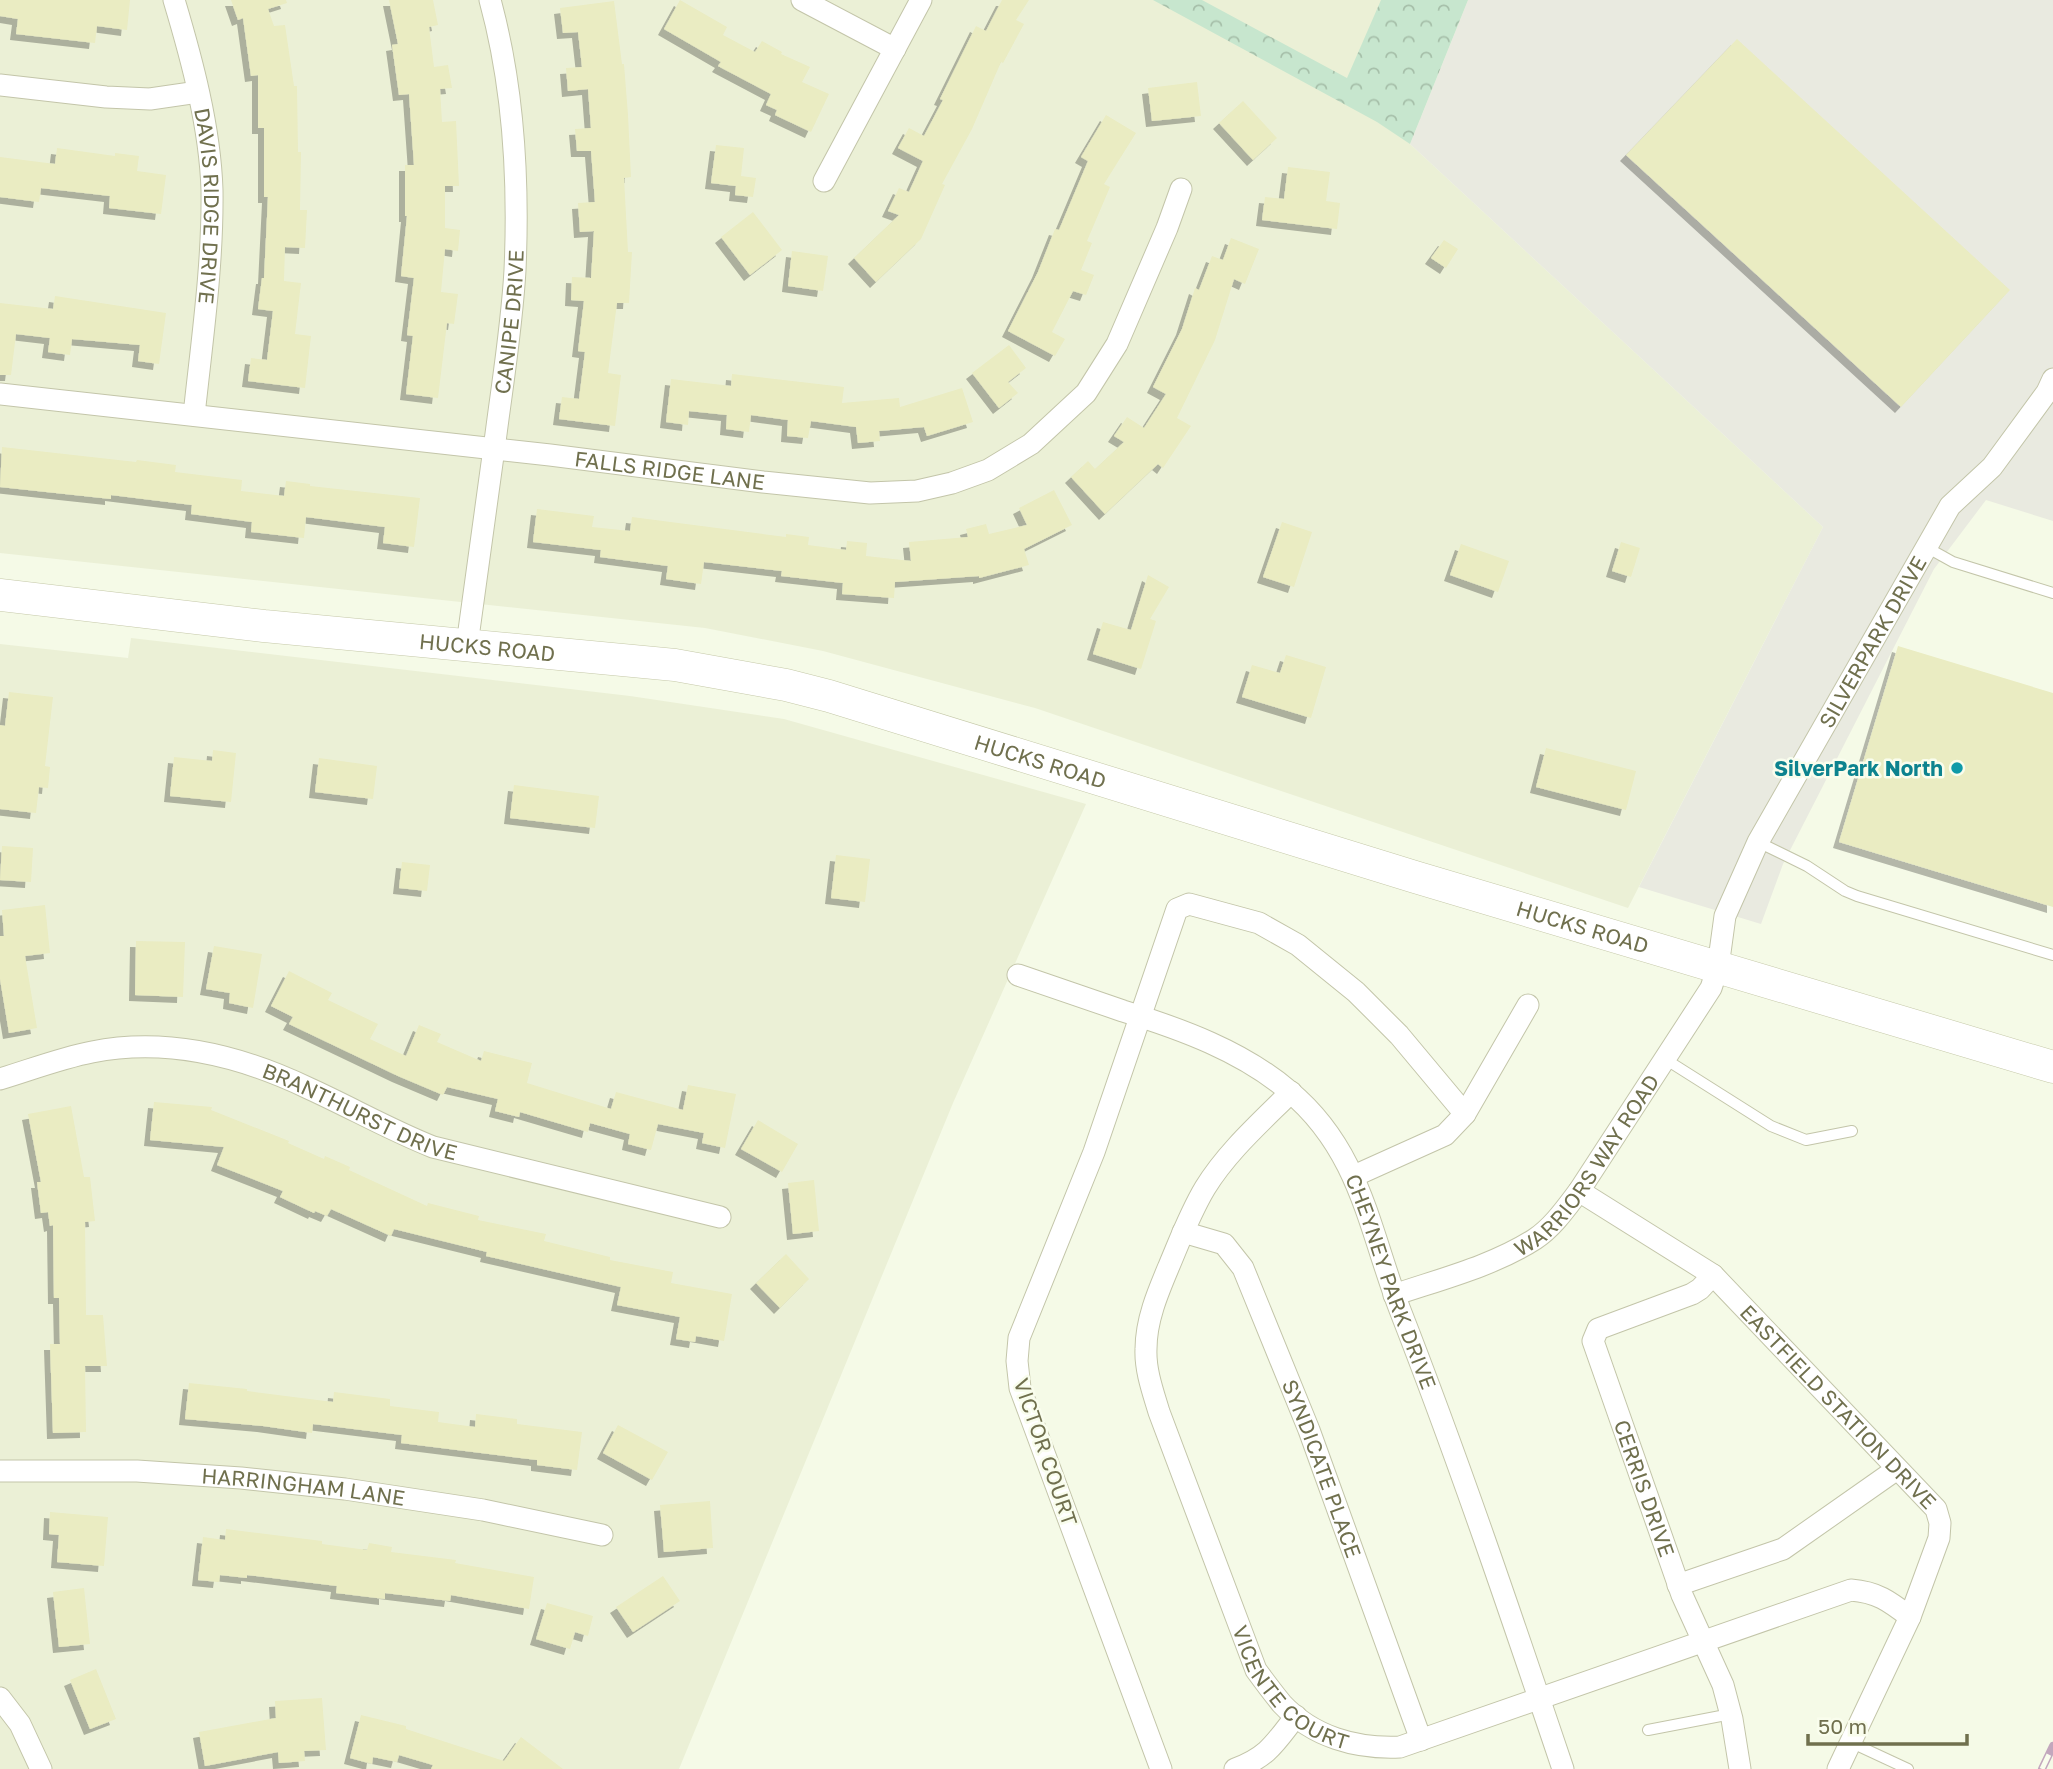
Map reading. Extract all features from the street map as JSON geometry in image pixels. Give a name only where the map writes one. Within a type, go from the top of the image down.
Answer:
[{"type":"main road","name":"HUCKS ROAD","points":[[0,596],[264,626],[675,665],[786,685],[1415,877],[2053,1067]]},
{"type":"street","name":"DAVIS RIDGE DRIVE","points":[[174,0],[188,45],[198,92],[208,149],[212,201],[210,264],[194,415]]},
{"type":"street","name":"CANIPE DRIVE","points":[[467,645],[515,271],[516,173],[507,82],[498,27],[490,0]]},
{"type":"street","points":[[802,0],[895,49]]},
{"type":"street","points":[[824,181],[921,0]]},
{"type":"street","points":[[0,85],[150,99],[198,92]]},
{"type":"street","name":"FALLS RIDGE LANE","points":[[0,394],[763,482],[870,493],[917,491],[952,483],[988,470],[1031,444],[1086,393],[1117,344],[1167,228],[1181,188]]},
{"type":"street","name":"SILVERPARK DRIVE","points":[[1718,967],[1725,916],[1758,842],[1926,547],[1950,506],[1992,467],[2047,392],[2053,379]]},
{"type":"street","name":"VICTOR COURT","points":[[1161,1769],[1020,1388],[1017,1361],[1019,1338],[1094,1152],[1177,909],[1189,904],[1259,923],[1298,945],[1356,992],[1399,1035],[1465,1114]]},
{"type":"street","name":"WARRIORS WAY ROAD","points":[[1394,1295],[1482,1265],[1536,1238],[1554,1222],[1579,1191],[1711,988],[1718,967]]},
{"type":"street","name":"CHEYNEY PARK DRIVE","points":[[1018,975],[1174,1027],[1228,1052],[1273,1078],[1291,1092],[1333,1139],[1354,1176],[1563,1769]]},
{"type":"street","points":[[1354,1176],[1445,1135],[1465,1114],[1528,1005]]},
{"type":"street","name":"BRANTHURST DRIVE","points":[[0,1079],[92,1052],[151,1046],[206,1052],[260,1067],[309,1088],[396,1133],[433,1147],[720,1217]]},
{"type":"street","name":"VICENTE COURT","points":[[1291,1092],[1237,1147],[1205,1188],[1158,1291],[1150,1319],[1146,1349],[1158,1412],[1256,1670],[1296,1716],[1327,1736],[1363,1746],[1400,1747],[1851,1590],[1876,1594],[1910,1617]]},
{"type":"street","name":"EASTFIELD STATION DRIVE","points":[[1579,1191],[1713,1275],[1936,1509],[1940,1523],[1939,1538],[1910,1617],[1838,1769]]},
{"type":"street","name":"SYNDICATE PLACE","points":[[1183,1232],[1224,1244],[1243,1268],[1309,1430],[1421,1740]]},
{"type":"street","name":"CERRIS DRIVE","points":[[1713,1275],[1692,1294],[1598,1329],[1593,1341],[1678,1585],[1723,1685],[1740,1769]]},
{"type":"street","points":[[1678,1585],[1783,1549],[1897,1469]]},
{"type":"street","name":"HARRINGHAM LANE","points":[[0,1471],[136,1471],[345,1489],[483,1510],[602,1535]]},
{"type":"street","points":[[0,1698],[20,1724],[41,1769]]},
{"type":"street","points":[[1235,1769],[1254,1762],[1269,1751],[1296,1716]]},
{"type":"lane","points":[[1926,547],[1953,562],[2053,593]]},
{"type":"lane","points":[[1758,842],[1807,866],[1857,896],[2053,955]]},
{"type":"lane","points":[[1665,1059],[1771,1126],[1794,1136],[1806,1140],[1852,1131]]},
{"type":"lane","points":[[1648,1730],[1731,1714]]},
{"type":"lane","points":[[1850,1742],[1908,1769]]},
{"type":"shaded area","points":[[0,0],[1468,0],[1410,144],[1823,527],[1628,908],[1035,708],[823,651],[705,628],[0,553]]},
{"type":"shaded area","name":"SilverPark North","points":[[1468,0],[2053,0],[2053,521],[1986,500],[1934,569],[1783,864],[1761,924],[1639,887],[1823,527],[1410,144]]},
{"type":"shaded area","points":[[131,638],[630,696],[784,719],[1086,804],[953,1103],[679,1769],[0,1769],[0,644],[128,658]]},
{"type":"green space","points":[[1153,0],[1202,0],[1347,78],[1381,0],[1468,0],[1410,144],[1377,122]]},
{"type":"building","points":[[0,0],[130,0],[127,30],[97,26],[95,43],[16,34],[18,19],[0,16]]},
{"type":"building","points":[[231,0],[286,0],[287,3],[268,9],[274,26],[285,25],[294,86],[297,86],[298,152],[301,152],[300,210],[307,210],[305,248],[285,247],[284,281],[301,283],[295,334],[311,336],[305,388],[248,381],[251,358],[267,360],[273,311],[258,309],[264,278],[268,197],[264,197],[264,128],[258,128],[258,75],[251,76],[243,18],[238,20]]},
{"type":"building","points":[[389,0],[433,0],[438,25],[429,27],[434,67],[448,65],[452,88],[440,89],[442,122],[456,121],[459,186],[445,186],[445,228],[460,230],[458,251],[445,249],[441,292],[458,294],[454,324],[447,323],[438,398],[406,394],[413,336],[407,335],[414,278],[401,276],[407,216],[405,165],[414,165],[409,94],[399,95],[392,45],[398,44]]},
{"type":"building","points":[[680,0],[727,27],[723,35],[755,52],[762,41],[782,52],[781,54],[810,67],[802,82],[829,94],[811,132],[775,115],[777,110],[766,105],[771,94],[718,66],[721,62],[664,29]]},
{"type":"building","points":[[1002,0],[1029,0],[1016,20],[1024,24],[1003,63],[1001,62],[972,129],[942,184],[945,185],[921,239],[876,282],[854,258],[899,215],[888,211],[899,188],[909,192],[923,161],[898,148],[909,128],[924,136],[976,26],[986,31]]},
{"type":"building","points":[[614,1],[624,64],[628,115],[631,177],[624,178],[628,252],[632,252],[629,303],[617,303],[608,373],[621,375],[615,426],[559,419],[562,397],[579,399],[585,352],[578,351],[584,301],[571,300],[572,277],[591,278],[594,231],[580,232],[578,203],[595,202],[591,151],[577,151],[575,129],[591,128],[588,89],[568,91],[566,68],[582,67],[578,32],[563,33],[560,8]]},
{"type":"building","points":[[1737,39],[2010,290],[1901,407],[1626,155]]},
{"type":"building","points":[[1197,82],[1201,116],[1152,121],[1148,88]]},
{"type":"building","points":[[1243,101],[1277,138],[1253,160],[1219,123]]},
{"type":"building","points":[[1106,115],[1136,133],[1104,184],[1110,187],[1087,241],[1092,243],[1081,270],[1094,275],[1086,295],[1073,291],[1052,332],[1065,339],[1055,356],[1008,331],[1038,272],[1055,229],[1059,230],[1088,161],[1081,157]]},
{"type":"building","points":[[716,145],[744,148],[741,176],[756,178],[753,197],[735,195],[736,186],[711,183]]},
{"type":"building","points":[[57,148],[115,156],[115,153],[139,156],[137,171],[166,175],[161,214],[109,208],[110,196],[41,188],[39,202],[0,197],[0,157],[55,164]]},
{"type":"building","points":[[1288,167],[1330,172],[1326,201],[1340,203],[1337,229],[1262,220],[1265,197],[1284,199]]},
{"type":"building","points":[[753,212],[782,250],[750,275],[721,237]]},
{"type":"building","points":[[1231,238],[1259,249],[1245,284],[1234,279],[1215,340],[1177,418],[1191,426],[1163,468],[1158,464],[1105,514],[1071,477],[1088,461],[1095,469],[1124,442],[1114,436],[1127,417],[1144,428],[1166,394],[1153,387],[1182,329],[1195,288],[1199,290],[1212,256],[1223,260]]},
{"type":"building","points":[[1444,240],[1458,249],[1446,268],[1431,258]]},
{"type":"building","points":[[792,251],[828,256],[823,291],[788,286]]},
{"type":"building","points":[[55,296],[166,313],[159,364],[138,361],[140,345],[72,339],[70,355],[48,352],[50,338],[16,334],[11,375],[0,375],[0,303],[53,309]]},
{"type":"building","points":[[1009,345],[1026,368],[1008,382],[1018,393],[999,408],[972,373]]},
{"type":"building","points":[[732,374],[844,387],[842,403],[899,398],[900,407],[962,388],[973,422],[927,436],[924,427],[879,431],[880,441],[858,443],[856,427],[811,421],[808,438],[787,436],[788,420],[751,415],[749,432],[726,429],[727,415],[689,411],[688,425],[666,422],[671,379],[731,386]]},
{"type":"building","points":[[2,447],[176,465],[175,472],[242,480],[241,491],[284,496],[286,481],[420,498],[414,547],[383,543],[385,527],[306,517],[304,538],[251,532],[252,522],[191,514],[192,505],[111,495],[111,499],[0,487]]},
{"type":"building","points":[[1054,490],[1072,525],[1024,549],[1029,565],[979,578],[895,582],[894,598],[842,594],[843,583],[781,576],[782,571],[704,562],[701,584],[666,579],[668,566],[600,557],[601,550],[533,542],[537,509],[594,516],[592,527],[630,531],[632,517],[786,537],[786,534],[809,537],[808,545],[846,550],[847,541],[867,543],[866,556],[911,561],[909,542],[968,537],[966,529],[986,524],[989,534],[1027,525],[1019,508]]},
{"type":"building","points":[[1282,522],[1312,532],[1294,587],[1263,577]]},
{"type":"building","points":[[1621,542],[1640,548],[1631,577],[1612,571]]},
{"type":"building","points":[[1461,544],[1509,561],[1498,592],[1450,575]]},
{"type":"building","points":[[1148,575],[1169,587],[1150,619],[1156,621],[1141,669],[1093,654],[1103,622],[1131,630]]},
{"type":"building","name":"SilverPark North","points":[[1898,646],[2053,693],[2053,907],[1839,842]]},
{"type":"building","points":[[1286,655],[1326,667],[1311,718],[1242,697],[1252,665],[1280,673]]},
{"type":"building","points":[[9,692],[53,697],[45,766],[50,767],[48,788],[39,787],[36,813],[0,809],[0,725],[5,726]]},
{"type":"building","points":[[1546,748],[1636,771],[1626,810],[1536,787]]},
{"type":"building","points":[[213,750],[236,753],[231,802],[170,796],[174,757],[212,761]]},
{"type":"building","points":[[319,758],[377,766],[373,799],[315,792]]},
{"type":"building","points":[[514,785],[599,796],[595,828],[510,818]]},
{"type":"building","points":[[2,846],[33,848],[31,882],[0,880]]},
{"type":"building","points":[[836,855],[870,859],[865,902],[831,898]]},
{"type":"building","points":[[402,862],[430,865],[427,891],[399,888]]},
{"type":"building","points":[[45,905],[50,953],[25,956],[37,1028],[9,1033],[0,979],[0,936],[4,936],[2,910]]},
{"type":"building","points":[[136,941],[185,942],[183,997],[135,995]]},
{"type":"building","points":[[214,946],[262,954],[253,1008],[229,1003],[230,993],[206,989]]},
{"type":"building","points":[[289,971],[332,993],[328,1000],[378,1024],[370,1039],[406,1056],[419,1025],[441,1034],[437,1042],[481,1061],[484,1051],[532,1063],[527,1083],[611,1109],[616,1092],[683,1110],[688,1085],[736,1094],[725,1148],[702,1143],[704,1133],[658,1124],[651,1150],[628,1144],[630,1134],[590,1123],[588,1132],[520,1112],[519,1117],[495,1111],[498,1099],[447,1087],[443,1095],[289,1024],[293,1017],[271,1006]]},
{"type":"building","points":[[154,1102],[212,1107],[211,1110],[289,1141],[288,1143],[324,1159],[325,1156],[350,1167],[349,1170],[427,1206],[428,1203],[479,1216],[478,1220],[546,1234],[544,1241],[610,1257],[610,1260],[673,1272],[671,1283],[732,1294],[724,1341],[696,1336],[695,1342],[676,1339],[680,1317],[617,1305],[621,1287],[486,1256],[487,1252],[394,1229],[391,1236],[331,1209],[327,1216],[315,1211],[314,1213],[280,1197],[283,1191],[217,1165],[224,1147],[150,1140]]},
{"type":"building","points":[[71,1106],[84,1177],[90,1177],[95,1221],[85,1222],[86,1315],[103,1315],[107,1366],[85,1366],[86,1432],[53,1433],[50,1344],[60,1344],[59,1298],[54,1298],[53,1225],[50,1226],[48,1212],[41,1213],[37,1182],[41,1182],[28,1114]]},
{"type":"building","points":[[758,1120],[798,1144],[782,1172],[741,1149]]},
{"type":"building","points":[[814,1180],[819,1231],[793,1234],[788,1183]]},
{"type":"building","points":[[786,1254],[809,1279],[780,1308],[756,1283]]},
{"type":"building","points":[[189,1383],[333,1402],[334,1392],[390,1399],[390,1406],[439,1412],[438,1422],[475,1427],[476,1414],[517,1419],[517,1424],[582,1432],[577,1470],[537,1465],[537,1460],[401,1443],[402,1435],[313,1424],[312,1433],[185,1419]]},
{"type":"building","points":[[618,1425],[668,1452],[652,1480],[603,1453]]},
{"type":"building","points":[[710,1501],[713,1548],[664,1552],[660,1505]]},
{"type":"building","points":[[50,1512],[108,1517],[104,1566],[57,1562],[59,1535],[49,1534]]},
{"type":"building","points":[[226,1529],[322,1541],[322,1544],[367,1550],[369,1543],[392,1547],[391,1552],[456,1560],[455,1563],[534,1577],[529,1609],[451,1595],[450,1601],[385,1593],[385,1599],[336,1593],[337,1586],[247,1575],[247,1578],[220,1575],[219,1582],[198,1580],[203,1537],[225,1540]]},
{"type":"building","points":[[663,1576],[680,1601],[633,1632],[616,1607]]},
{"type":"building","points":[[84,1588],[90,1644],[59,1647],[53,1592]]},
{"type":"building","points":[[547,1603],[593,1616],[588,1636],[575,1632],[570,1649],[536,1639]]},
{"type":"building","points":[[96,1669],[116,1719],[90,1729],[70,1680]]},
{"type":"building","points":[[322,1698],[326,1750],[304,1751],[305,1761],[279,1763],[278,1752],[205,1766],[199,1732],[276,1718],[275,1701]]},
{"type":"building","points":[[361,1715],[406,1726],[406,1729],[504,1761],[521,1737],[563,1769],[431,1769],[433,1765],[399,1755],[397,1762],[373,1757],[372,1764],[350,1758]]},
{"type":"railway","points":[[2042,1769],[2053,1746]]},
{"type":"place","name":"SilverPark North","points":[[1957,768]]}]
